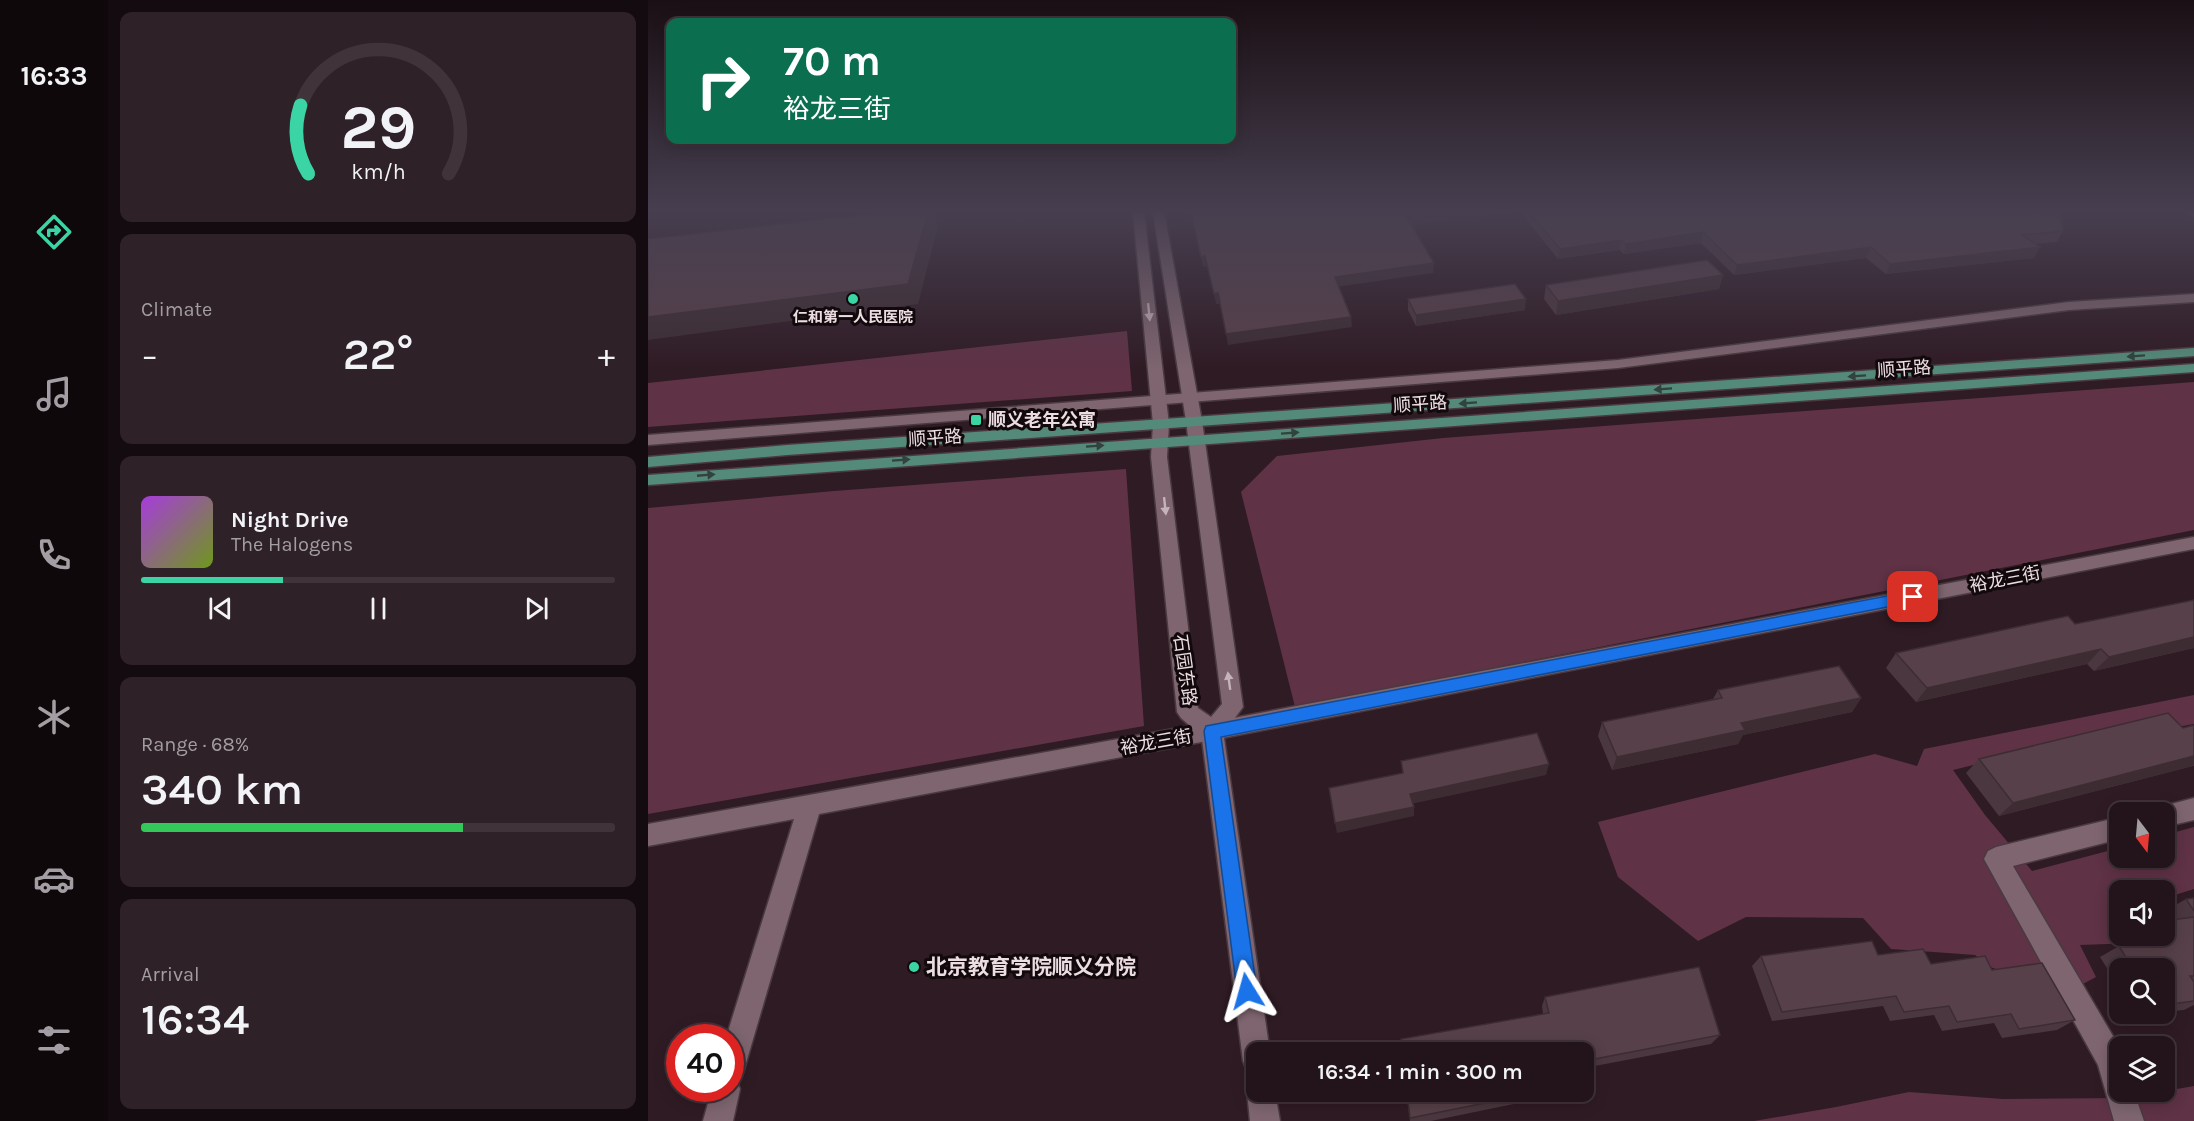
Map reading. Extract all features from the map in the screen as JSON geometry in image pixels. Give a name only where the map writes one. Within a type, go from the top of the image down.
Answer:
[{"type":"main road","name":"顺平路","points":[[648,480],[1160,442],[1195,430],[2194,352]]},
{"type":"main road","name":"顺平路","points":[[648,462],[1161,424],[1195,430],[2194,368]]},
{"type":"street","name":"石园东路","points":[[1144,264],[1161,424],[1160,457],[1188,712],[1212,731],[1233,706],[1195,430],[1167,264]]},
{"type":"street","points":[[648,440],[1618,364],[2069,306],[2194,298]]},
{"type":"street","name":"裕龙三街","points":[[648,835],[1212,731],[2194,543]]},
{"type":"street","points":[[1212,731],[1254,1042]]},
{"type":"street","points":[[744,1024],[810,805]]},
{"type":"street","points":[[2175,813],[2194,809]]},
{"type":"street","points":[[2109,831],[1996,859],[2109,1057]]},
{"type":"street","points":[[718,1121],[723,1102]]},
{"type":"street","points":[[1262,1102],[1265,1121]]},
{"type":"street","points":[[2123,1102],[2129,1121]]},
{"type":"shaded area","points":[[1127,331],[1132,391],[648,427],[648,383]]},
{"type":"shaded area","points":[[2194,382],[2194,530],[1295,707],[1241,492],[1277,456],[1443,438]]},
{"type":"shaded area","points":[[1126,469],[1144,726],[648,814],[648,508],[834,491]]},
{"type":"shaded area","points":[[2194,695],[2194,724],[2165,729],[2152,721],[1953,770],[1985,815],[2032,871],[2109,851],[2109,868],[2175,868],[2175,832],[2194,827],[2194,889],[2175,895],[2175,880],[2109,880],[2109,944],[2080,945],[2096,977],[2066,993],[1990,967],[1975,955],[1891,949],[1863,918],[1746,917],[1698,941],[1618,877],[1598,822],[1875,754],[1917,766],[1924,749]]},
{"type":"shaded area","points":[[2194,1086],[2194,1121],[1754,1121],[1909,1092],[2003,1099],[2109,1098],[2109,1102],[2175,1102],[2175,1089]]},
{"type":"building","points":[[648,264],[913,264],[908,284],[648,317]]},
{"type":"building","points":[[1207,264],[1425,264],[1335,277],[1351,317],[1226,334],[1218,293],[1214,294]]},
{"type":"building","points":[[1679,264],[1712,264],[1723,275],[1558,301],[1546,285]]},
{"type":"building","points":[[1515,284],[1526,299],[1416,315],[1408,299]]},
{"type":"building","points":[[2194,600],[2194,637],[2109,657],[2101,649],[1927,688],[1896,653],[2068,616],[2075,624]]},
{"type":"building","points":[[1839,666],[1861,698],[1741,723],[1745,730],[1617,757],[1602,722],[1722,698],[1718,690]]},
{"type":"building","points":[[2168,713],[2183,728],[2194,725],[2194,756],[2013,803],[1979,759]]},
{"type":"building","points":[[1537,733],[1549,764],[1410,794],[1414,807],[1335,823],[1329,788],[1403,773],[1401,761]]},
{"type":"building","points":[[2194,898],[2194,911],[2186,899]]},
{"type":"building","points":[[2194,917],[2194,976],[2190,976],[2194,982],[2194,1001],[2175,1004],[2175,958],[2126,958],[2119,946],[2175,946],[2175,920]]},
{"type":"building","points":[[1872,941],[1878,955],[1923,949],[1931,964],[1985,956],[1992,970],[2042,963],[2075,1020],[2019,1029],[2011,1014],[1957,1022],[1949,1006],[1904,1012],[1896,996],[1782,1012],[1761,956]]},
{"type":"building","points":[[1699,967],[1720,1035],[1594,1059],[1594,1042],[1401,1042],[1401,1039],[1549,1013],[1545,997]]},
{"type":"building","points":[[1408,1102],[1490,1102],[1410,1118]]},
{"type":"place","name":"仁和第一人民医院","points":[[853,299]]},
{"type":"place","name":"顺义老年公寓","points":[[976,420]]},
{"type":"place","name":"北京教育学院顺义分院","points":[[914,967]]},
{"type":"route","points":[[1247,991],[1212,731],[1913,597]]}]
